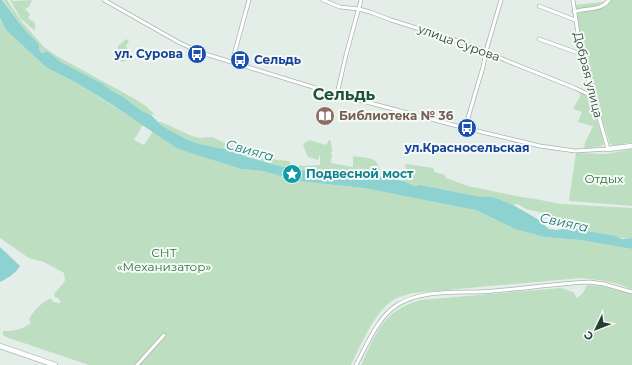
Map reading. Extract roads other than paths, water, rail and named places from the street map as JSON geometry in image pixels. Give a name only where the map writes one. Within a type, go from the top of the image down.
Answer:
[{"type":"main road","points":[[608,149],[632,146]]},
{"type":"main road","points":[[0,346],[55,365]]},
{"type":"street","points":[[104,0],[180,43],[202,53],[337,94],[540,146],[577,151],[608,149]]},
{"type":"street","points":[[232,62],[249,0]]},
{"type":"street","name":"улица Сурова","points":[[323,0],[340,7],[359,8],[486,51],[592,96]]},
{"type":"street","points":[[337,94],[361,0]]},
{"type":"street","points":[[465,128],[501,0]]},
{"type":"street","name":"Добрая улица","points":[[573,0],[581,54],[608,149]]},
{"type":"street","points":[[574,12],[604,5],[609,0]]},
{"type":"street","points":[[539,6],[575,20]]},
{"type":"street","points":[[539,39],[581,54]]},
{"type":"street","points":[[484,60],[491,53]]},
{"type":"street","points":[[356,365],[373,334],[387,313],[406,301],[419,296],[590,282],[604,284],[632,292]]},
{"type":"street","points":[[137,365],[164,335]]},
{"type":"water","points":[[0,0],[2,0],[25,30],[38,43],[39,50],[42,53],[47,51],[61,62],[103,84],[142,111],[151,115],[162,126],[186,139],[199,144],[234,151],[247,157],[287,168],[318,172],[342,171],[359,173],[404,181],[414,186],[420,185],[481,197],[493,197],[513,205],[527,213],[539,220],[549,229],[576,229],[615,236],[622,239],[632,238],[632,249],[580,240],[544,237],[515,229],[476,210],[364,188],[297,181],[263,171],[241,169],[178,149],[111,104],[75,82],[47,68],[7,31],[0,18]]},
{"type":"water","points":[[0,247],[20,266],[12,275],[0,282]]},
{"type":"place","name":"ул. Сурова","points":[[197,54]]},
{"type":"place","name":"Сельдь","points":[[240,60]]},
{"type":"place","name":"Библиотека № 36","points":[[325,116]]},
{"type":"place","name":"ул.Красносельская","points":[[467,128]]},
{"type":"place","name":"Подвесной мост","points":[[292,174]]},
{"type":"district","name":"Сельдь","points":[[344,94]]},
{"type":"water label","name":"Свияга","points":[[250,150]]},
{"type":"water label","name":"Свияга","points":[[564,222]]},
{"type":"park label","name":"Отдых","points":[[604,179]]},
{"type":"park label","name":"СНТ «Механизатор»","points":[[164,260]]}]
